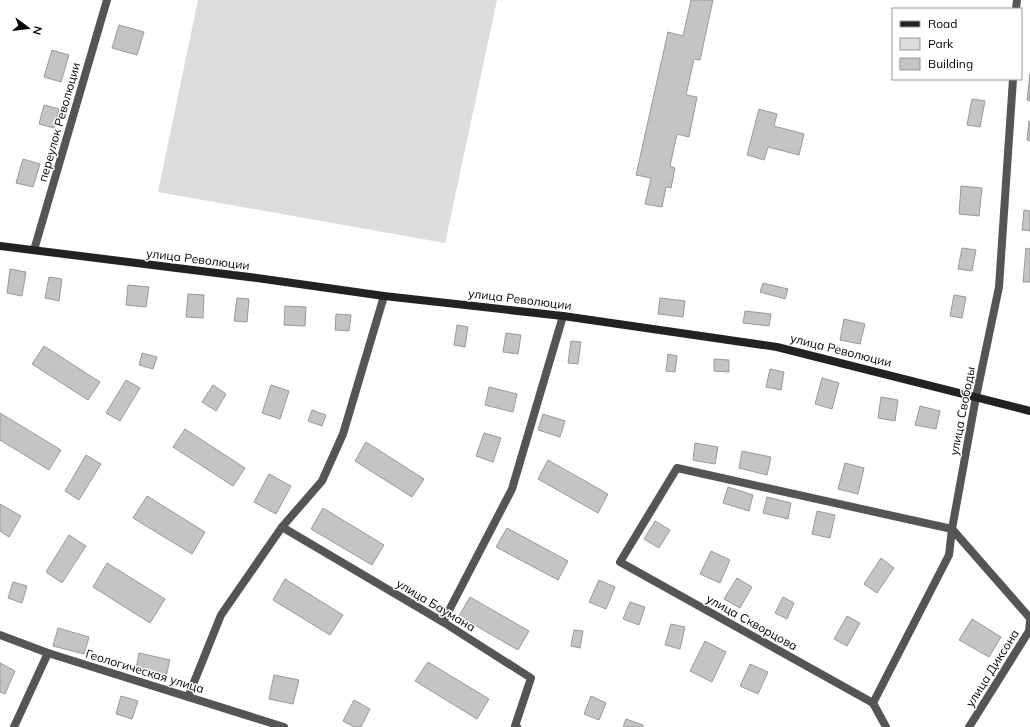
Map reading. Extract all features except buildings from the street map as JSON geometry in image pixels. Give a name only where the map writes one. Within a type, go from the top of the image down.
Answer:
[{"type":"street","name":"переулок Революции","points":[[34,250],[107,0]]},
{"type":"street","name":"улица Свободы","points":[[873,703],[949,555],[952,529],[976,397],[999,287],[1013,80]]},
{"type":"street","name":"улица Революции","points":[[0,246],[257,278],[384,296],[563,316],[777,347],[1030,411]]},
{"type":"street","points":[[188,697],[221,614],[282,526],[322,481],[343,434],[384,296]]},
{"type":"street","points":[[443,622],[512,489],[563,316]]},
{"type":"street","name":"улица Скворцова","points":[[873,703],[620,562],[677,468],[952,529]]},
{"type":"street","name":"улица Баумана","points":[[282,526],[443,622],[531,678],[515,726],[517,727]]},
{"type":"street","points":[[952,529],[1030,618]]},
{"type":"street","name":"улица Диксона","points":[[969,727],[1030,631],[1030,621]]},
{"type":"street","name":"Геологическая улица","points":[[0,635],[48,653],[284,727]]},
{"type":"street","points":[[14,727],[48,653]]},
{"type":"street","points":[[873,703],[886,727]]},
{"type":"green space","points":[[198,0],[497,0],[445,243],[158,192]]}]
